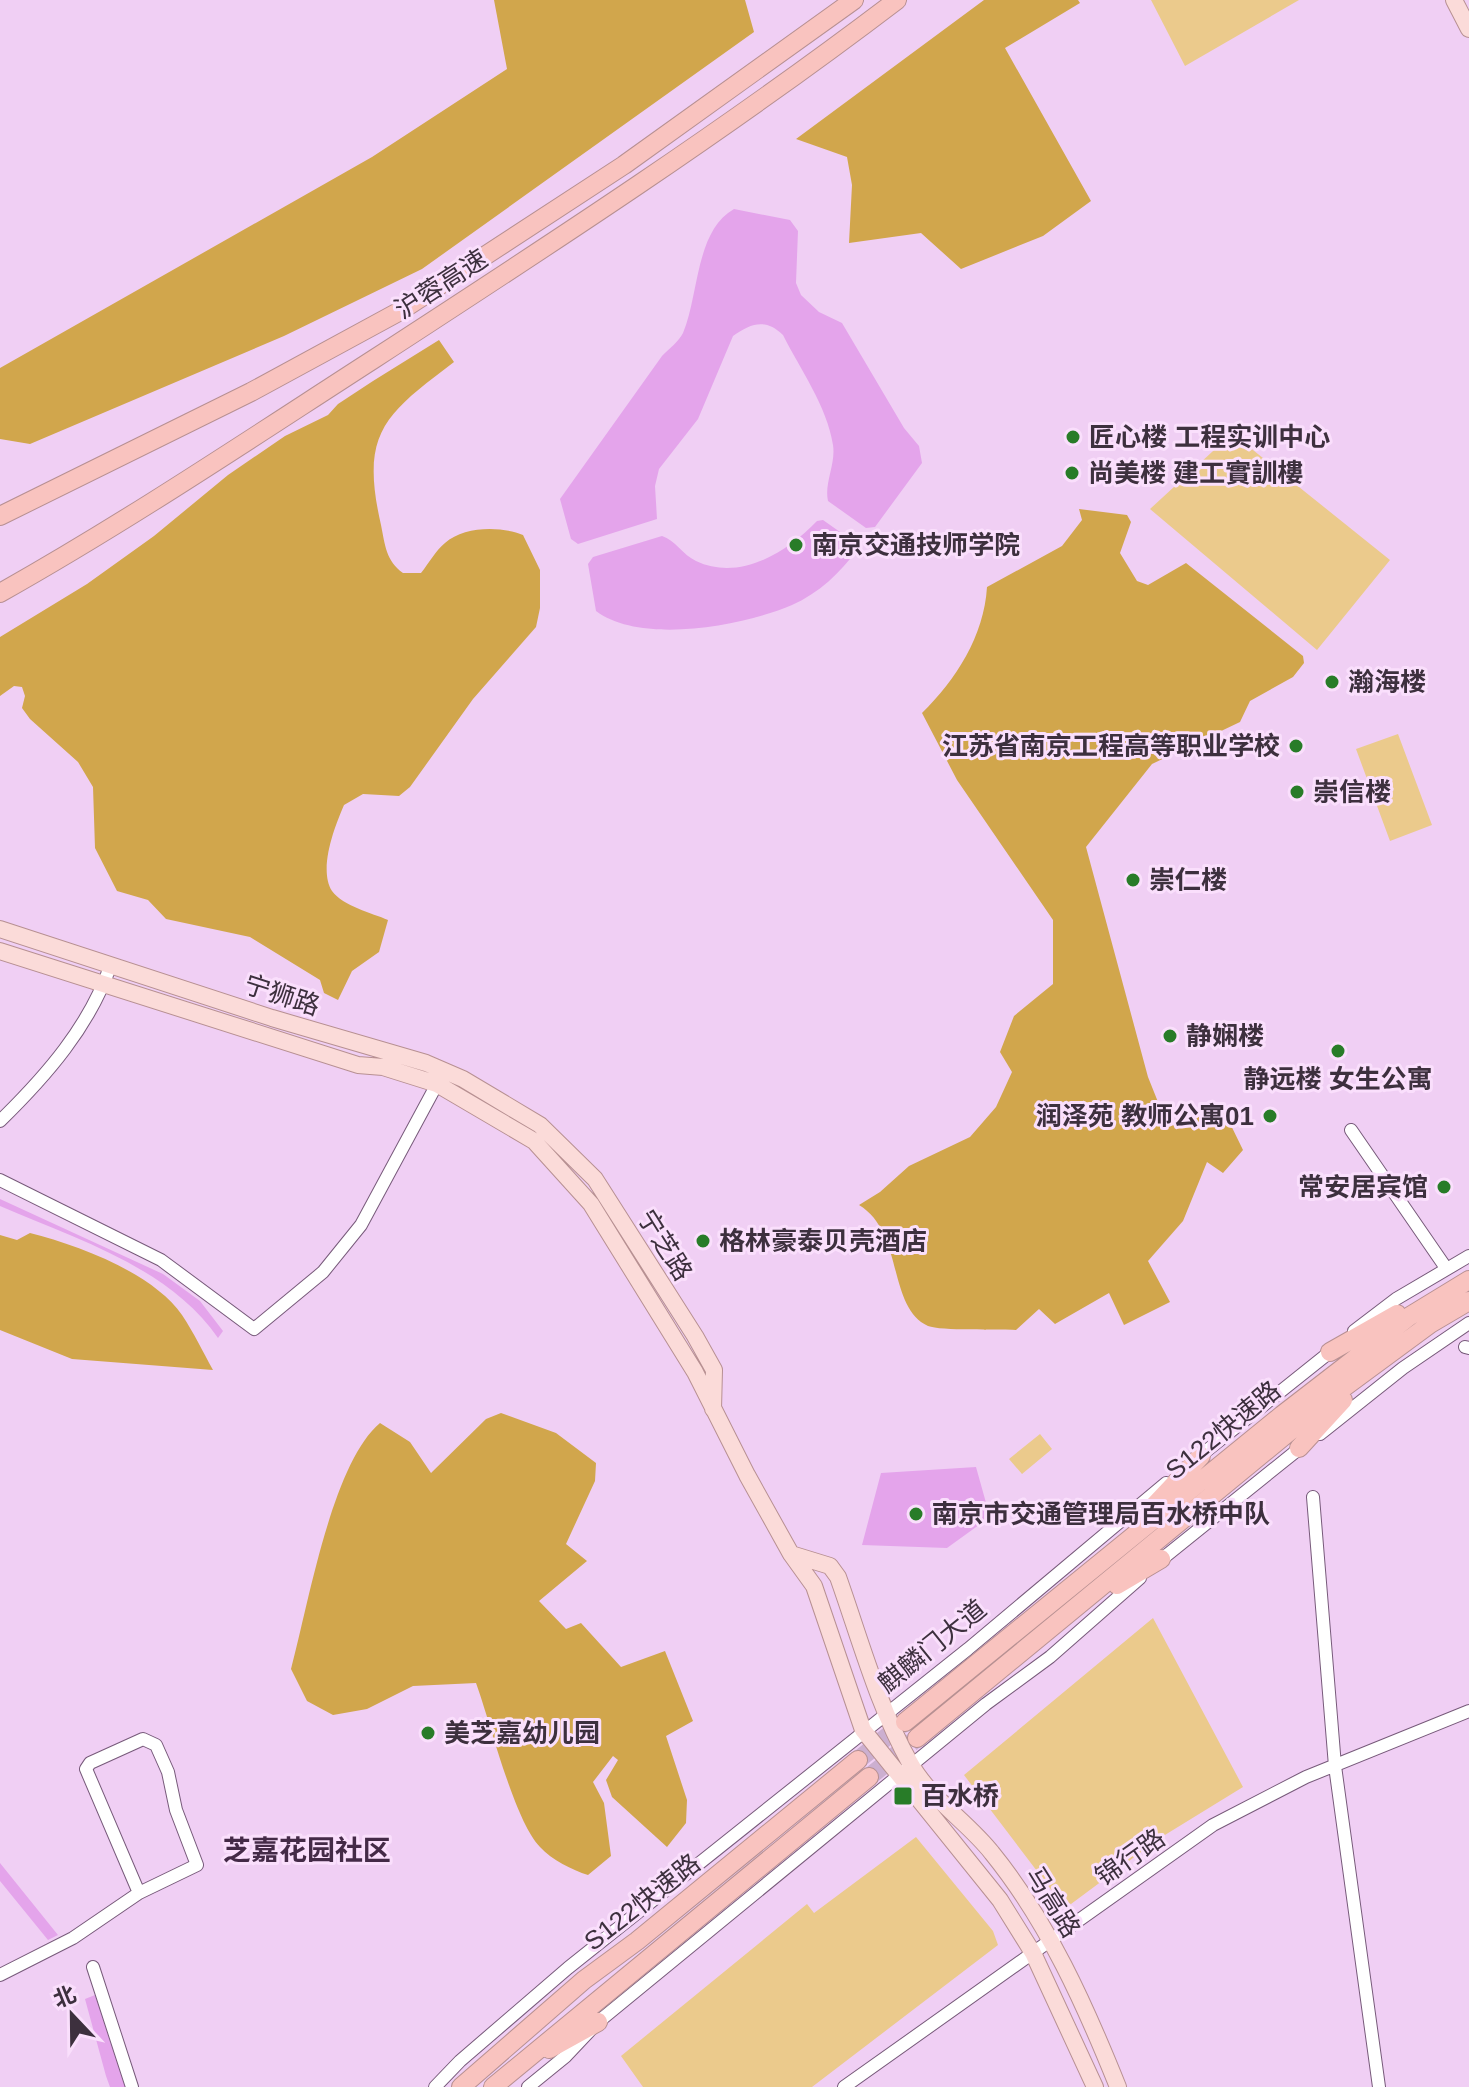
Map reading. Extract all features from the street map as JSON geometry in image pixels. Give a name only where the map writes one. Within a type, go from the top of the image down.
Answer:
[{"type":"highway","name":"沪蓉高速","points":[[0,516],[251,392],[402,310],[624,165],[854,0]]},
{"type":"highway","name":"沪蓉高速","points":[[0,593],[107,533],[624,195],[897,0]]},
{"type":"highway","points":[[1330,1352],[1405,1309],[1467,1281]]},
{"type":"highway","name":"S122快速路","points":[[905,1722],[1366,1349],[1410,1316],[1467,1281]]},
{"type":"highway","name":"S122快速路","points":[[917,1738],[1380,1359],[1469,1301]]},
{"type":"highway","points":[[1299,1448],[1380,1359]]},
{"type":"highway","points":[[1114,1550],[1201,1456]]},
{"type":"highway","points":[[1063,1618],[1161,1559]]},
{"type":"highway","name":"S122快速路","points":[[461,2087],[584,1980],[637,1941],[858,1760]]},
{"type":"highway","name":"S122快速路","points":[[493,2087],[869,1777]]},
{"type":"highway","points":[[518,2065],[598,2022]]},
{"type":"main road","points":[[1454,0],[1469,29]]},
{"type":"main road","name":"宁狮路","points":[[0,929],[272,1018],[426,1063],[463,1079],[540,1125]]},
{"type":"main road","name":"宁狮路","points":[[0,951],[358,1065],[383,1067],[437,1084],[534,1141]]},
{"type":"main road","name":"宁芝路","points":[[540,1125],[595,1179],[695,1336],[714,1370],[713,1409]]},
{"type":"main road","name":"宁芝路","points":[[534,1141],[591,1204],[695,1372],[791,1554],[814,1586],[863,1730],[905,1771]]},
{"type":"main road","points":[[791,1554],[830,1566],[838,1577],[905,1771]]},
{"type":"main road","name":"马高路","points":[[905,1771],[992,1852],[1051,1941],[1118,2087]]},
{"type":"main road","name":"马高路","points":[[905,1771],[1033,1953],[1095,2087]]},
{"type":"street","points":[[0,1121],[49,1072],[104,984],[111,964]]},
{"type":"street","points":[[0,1180],[161,1260],[254,1329],[323,1272],[361,1225],[437,1084]]},
{"type":"street","points":[[1351,1130],[1446,1268]]},
{"type":"street","name":"麒麟门大道","points":[[435,2087],[460,2061],[568,1968],[885,1712],[968,1649],[1027,1596],[1384,1308],[1469,1256]]},
{"type":"street","points":[[528,2087],[566,2056],[598,2022],[905,1771],[1050,1657],[1161,1559],[1299,1448],[1469,1323]]},
{"type":"street","points":[[1313,1497],[1335,1766],[1379,2087]]},
{"type":"street","name":"锦行路","points":[[844,2087],[1213,1825],[1265,1796],[1469,1711]]},
{"type":"street","points":[[0,1975],[73,1938],[139,1893],[193,1869],[197,1858],[176,1810],[168,1772],[156,1745],[143,1739],[90,1763],[86,1769],[139,1893]]},
{"type":"street","points":[[93,1967],[132,2087]]},
{"type":"shaded area","points":[[494,0],[745,0],[754,32],[422,269],[284,336],[30,444],[0,439],[0,368],[372,157],[507,69]]},
{"type":"shaded area","points":[[984,0],[1078,0],[1080,3],[1005,48],[1091,201],[1043,236],[961,269],[921,233],[849,243],[852,185],[847,157],[796,139]]},
{"type":"shaded area","points":[[1151,0],[1299,0],[1185,66]]},
{"type":"shaded area","points":[[734,209],[790,220],[798,231],[796,283],[801,295],[819,312],[842,323],[904,428],[919,446],[922,463],[875,527],[866,528],[828,501],[833,445],[819,402],[783,335],[771,326],[752,325],[733,336],[698,419],[659,469],[655,486],[657,519],[578,544],[571,539],[560,499],[662,356],[681,336],[705,248],[721,219]]},
{"type":"shaded area","points":[[439,340],[454,362],[395,413],[383,429],[376,447],[375,494],[387,552],[403,573],[421,573],[442,546],[462,533],[494,529],[523,535],[540,570],[540,608],[536,627],[473,699],[410,787],[399,796],[363,794],[344,805],[329,848],[328,882],[332,891],[343,901],[388,920],[379,952],[352,971],[338,1000],[324,993],[320,980],[250,937],[166,919],[148,900],[117,891],[95,848],[93,787],[78,762],[30,719],[22,708],[25,696],[22,687],[14,686],[0,696],[0,637],[87,584],[154,536],[228,475],[285,436],[328,415],[338,404]]},
{"type":"shaded area","points":[[1238,438],[1390,560],[1317,650],[1150,509],[1225,440]]},
{"type":"shaded area","points":[[1079,509],[1127,515],[1131,522],[1120,553],[1137,581],[1148,585],[1186,563],[1303,656],[1304,663],[1293,677],[1250,701],[1240,722],[1152,764],[1086,847],[1148,1077],[1168,1127],[1223,1109],[1243,1150],[1223,1173],[1207,1162],[1183,1221],[1148,1261],[1170,1302],[1124,1325],[1109,1293],[1055,1324],[1039,1309],[1016,1330],[935,1328],[915,1316],[906,1303],[883,1233],[873,1217],[859,1205],[880,1192],[909,1166],[970,1137],[996,1107],[1012,1072],[1000,1052],[1014,1016],[1053,984],[1053,920],[957,780],[922,713],[957,672],[966,656],[980,623],[987,587],[1062,546],[1082,520]]},
{"type":"shaded area","points":[[823,520],[857,544],[857,550],[828,582],[792,605],[747,620],[665,630],[615,621],[596,611],[588,564],[593,557],[662,536],[696,561],[713,567],[746,566],[777,553],[817,521]]},
{"type":"shaded area","points":[[1398,734],[1432,825],[1390,841],[1356,749]]},
{"type":"shaded area","points":[[0,1199],[163,1274],[200,1301],[223,1331],[218,1338],[198,1313],[148,1274],[89,1244],[0,1206]]},
{"type":"shaded area","points":[[30,1233],[92,1253],[153,1286],[182,1315],[213,1370],[72,1359],[0,1330],[0,1235],[17,1240]]},
{"type":"shaded area","points":[[501,1413],[556,1433],[596,1463],[595,1481],[566,1544],[587,1561],[539,1601],[566,1629],[581,1623],[621,1667],[665,1651],[693,1721],[666,1736],[687,1800],[686,1823],[667,1847],[612,1797],[606,1780],[618,1760],[613,1756],[593,1782],[604,1803],[611,1856],[588,1875],[550,1856],[530,1834],[512,1794],[476,1683],[413,1686],[367,1709],[333,1715],[307,1701],[291,1669],[335,1502],[363,1442],[380,1423],[410,1442],[431,1473],[486,1419]]},
{"type":"shaded area","points":[[1040,1434],[1052,1449],[1022,1474],[1009,1459]]},
{"type":"shaded area","points":[[976,1467],[990,1517],[947,1548],[862,1545],[881,1473]]},
{"type":"shaded area","points":[[1153,1618],[1243,1787],[1160,1838],[1071,1904],[1059,1900],[964,1775]]},
{"type":"shaded area","points":[[916,1837],[993,1931],[998,1945],[812,2087],[643,2087],[621,2056],[807,1904],[814,1913]]},
{"type":"shaded area","points":[[0,1863],[58,1935],[48,1940],[0,1881]]},
{"type":"shaded area","points":[[95,1995],[125,2087],[110,2087],[106,2076],[85,1999]]},
{"type":"tunnel","points":[[858,1760],[905,1722]]},
{"type":"tunnel","points":[[869,1777],[917,1738]]},
{"type":"place","name":"匠心楼 工程实训中心","points":[[1073,437]]},
{"type":"place","name":"尚美楼 建工實訓樓","points":[[1072,473]]},
{"type":"place","name":"南京交通技师学院","points":[[796,545]]},
{"type":"place","name":"瀚海楼","points":[[1332,682]]},
{"type":"place","name":"江苏省南京工程高等职业学校","points":[[1296,746]]},
{"type":"place","name":"崇信楼","points":[[1297,792]]},
{"type":"place","name":"崇仁楼","points":[[1133,880]]},
{"type":"place","name":"静娴楼","points":[[1170,1036]]},
{"type":"place","name":"静远楼 女生公寓","points":[[1338,1051]]},
{"type":"place","name":"润泽苑 教师公寓01","points":[[1270,1116]]},
{"type":"place","name":"常安居宾馆","points":[[1444,1187]]},
{"type":"place","name":"格林豪泰贝壳酒店","points":[[703,1241]]},
{"type":"place","name":"南京市交通管理局百水桥中队","points":[[916,1514]]},
{"type":"place","name":"美芝嘉幼儿园","points":[[428,1733]]},
{"type":"place","name":"百水桥","points":[[903,1796]]},
{"type":"district","name":"芝嘉花园社区","points":[[307,1850]]}]
